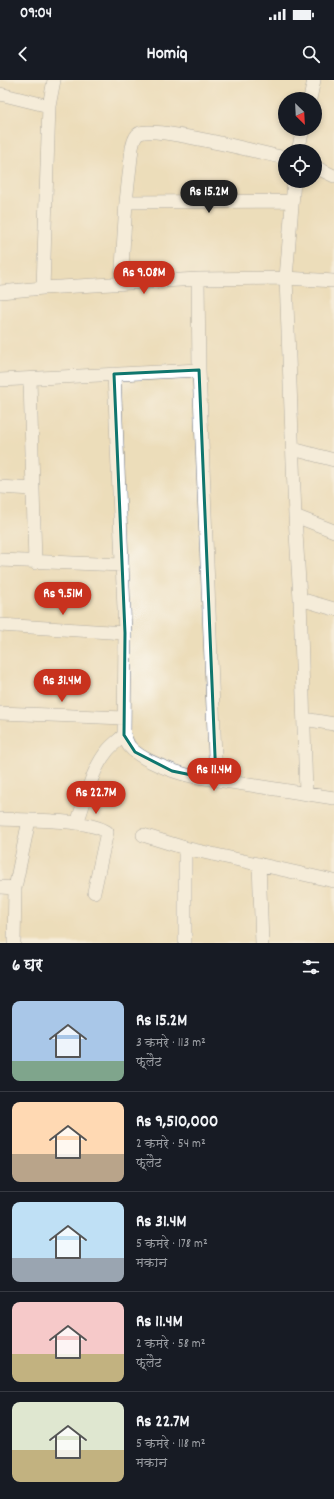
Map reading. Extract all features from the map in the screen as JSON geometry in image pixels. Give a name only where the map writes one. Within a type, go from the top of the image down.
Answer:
[{"type":"street","points":[[43,288],[48,106],[54,80]]},
{"type":"street","points":[[311,92],[314,80]]},
{"type":"street","points":[[0,94],[48,106]]},
{"type":"street","points":[[121,284],[126,202],[133,144],[138,133],[146,131],[179,135],[278,156]]},
{"type":"street","points":[[322,170],[334,176]]},
{"type":"street","points":[[293,188],[286,278],[295,516],[300,599],[306,794]]},
{"type":"street","points":[[126,202],[292,201]]},
{"type":"street","points":[[0,292],[43,288],[198,280],[286,278],[334,281]]},
{"type":"street","points":[[198,280],[199,370],[216,780]]},
{"type":"street","points":[[0,380],[199,370]]},
{"type":"street","points":[[114,374],[125,632],[124,735],[129,746],[135,752],[172,771],[216,780],[334,798]]},
{"type":"street","points":[[30,379],[35,563]]},
{"type":"street","points":[[293,449],[334,460]]},
{"type":"street","points":[[0,487],[33,489]]},
{"type":"street","points":[[295,516],[334,531]]},
{"type":"street","points":[[0,560],[35,563],[122,565]]},
{"type":"street","points":[[300,599],[334,609]]},
{"type":"street","points":[[0,625],[125,632]]},
{"type":"street","points":[[0,713],[124,718]]},
{"type":"street","points":[[304,719],[334,724]]},
{"type":"street","points":[[77,823],[95,773],[101,761],[108,750],[124,735]]},
{"type":"street","points":[[0,819],[77,823],[102,829],[107,832],[94,892]]},
{"type":"street","points":[[14,943],[15,888],[29,820]]},
{"type":"street","points":[[143,834],[184,848],[334,881]]},
{"type":"street","points":[[184,848],[185,943]]},
{"type":"street","points":[[259,864],[262,943]]},
{"type":"street","points":[[0,888],[15,888]]},
{"type":"highlighted area","points":[[199,370],[216,780],[172,771],[135,752],[124,735],[125,633],[114,374]]}]
